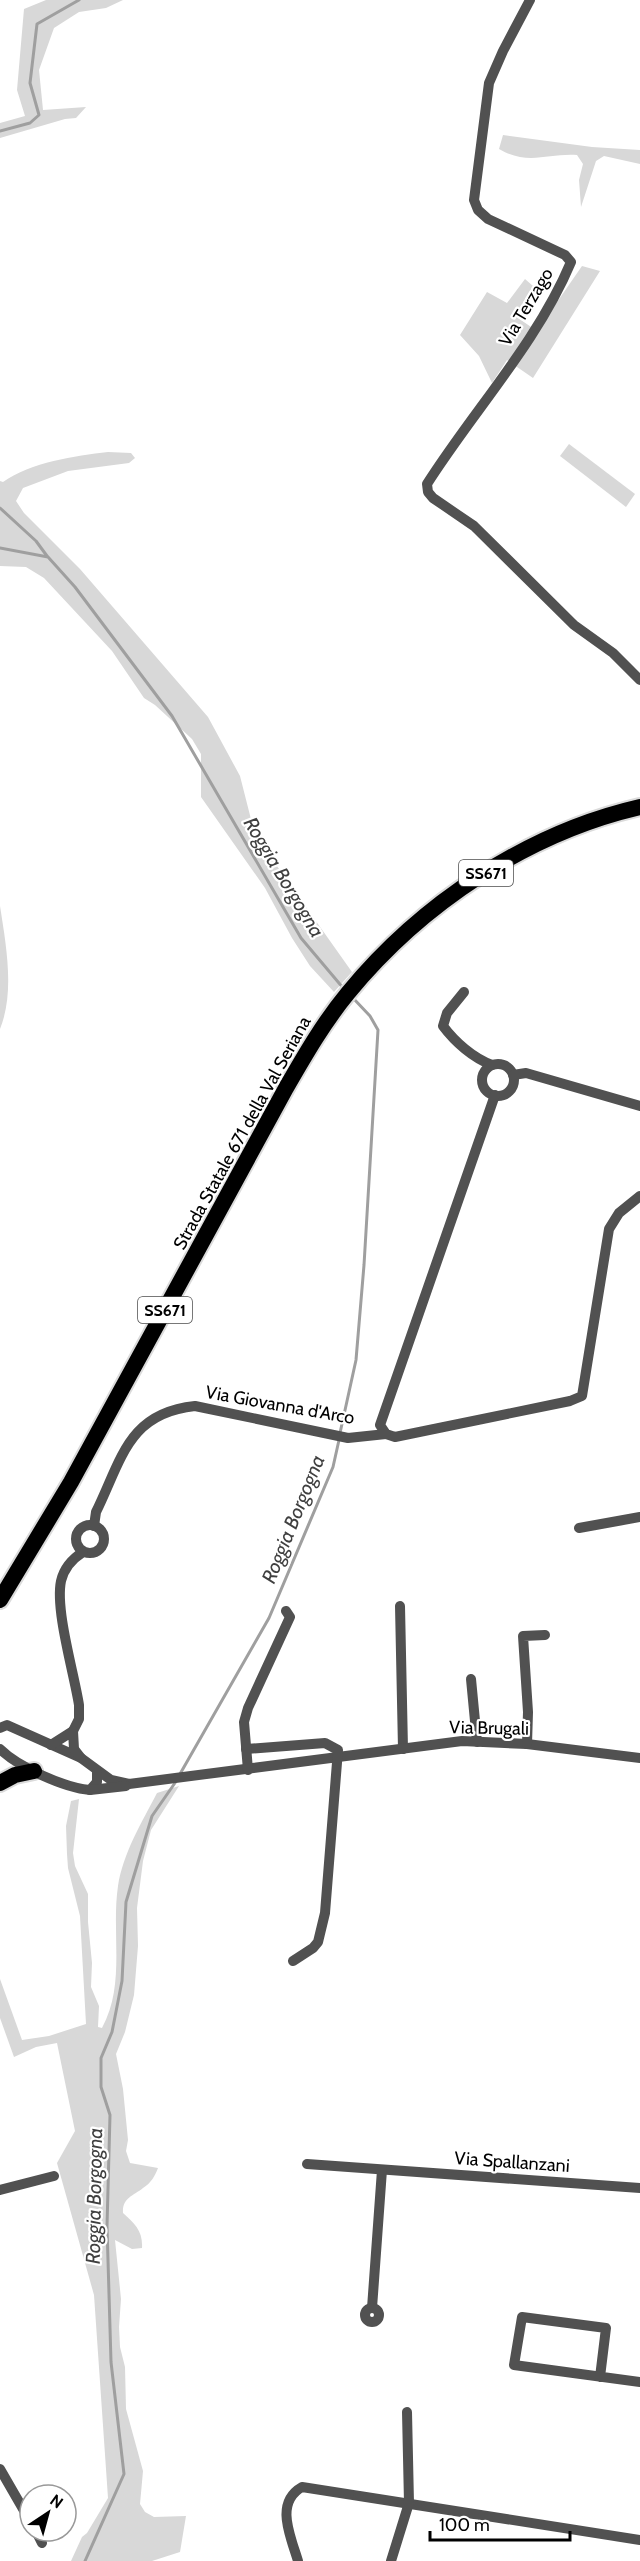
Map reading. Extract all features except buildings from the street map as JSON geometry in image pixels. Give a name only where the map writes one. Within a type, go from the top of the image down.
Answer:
[{"type":"highway","name":"Strada Statale 671 della Val Seriana","points":[[0,1600],[61,1501],[275,1108],[328,1020],[359,980],[415,925],[494,868],[572,829],[640,807]]},
{"type":"highway","points":[[0,1783],[15,1774],[34,1771]]},
{"type":"street","name":"Via Terzago","points":[[530,0],[489,83],[474,200],[478,210],[488,219],[565,255],[571,262],[560,288],[520,351],[427,484],[428,492],[484,536],[574,625],[613,653],[640,680]]},
{"type":"street","points":[[464,992],[447,1013],[443,1026],[453,1040],[492,1065],[505,1065],[513,1075],[514,1082],[506,1094],[495,1095],[485,1088],[482,1081],[484,1072],[492,1065]]},
{"type":"street","points":[[513,1075],[526,1073],[640,1106]]},
{"type":"street","points":[[386,1434],[380,1425],[495,1095]]},
{"type":"street","name":"Via Giovanna d'Arco","points":[[94,1526],[96,1512],[134,1434],[151,1418],[174,1408],[195,1406],[348,1438],[386,1434],[395,1437],[576,1400],[582,1396],[609,1229],[619,1214],[640,1196]]},
{"type":"street","points":[[579,1528],[640,1516]]},
{"type":"street","name":"Via Giovanna d'Arco","points":[[81,1758],[75,1749],[73,1731],[79,1719],[79,1705],[59,1593],[68,1564],[83,1552],[96,1552],[102,1545],[101,1532],[94,1526],[85,1526],[76,1536],[77,1545],[83,1552]]},
{"type":"street","points":[[400,1606],[403,1749]]},
{"type":"street","points":[[248,1770],[244,1722],[248,1708],[290,1617],[286,1611]]},
{"type":"street","points":[[527,1744],[528,1712],[523,1636],[544,1635]]},
{"type":"street","points":[[471,1679],[477,1742]]},
{"type":"street","points":[[1,1726],[12,1726],[81,1758],[97,1773],[111,1780],[129,1784]]},
{"type":"street","points":[[51,1745],[73,1731]]},
{"type":"street","name":"Via Brugali","points":[[0,1749],[34,1771],[77,1788],[90,1790],[123,1788],[129,1784],[462,1741],[527,1744],[640,1758]]},
{"type":"street","points":[[246,1749],[325,1743],[338,1750],[332,1854],[325,1913],[318,1942],[293,1961]]},
{"type":"street","points":[[90,1790],[97,1782],[97,1773]]},
{"type":"street","name":"Via Spallanzani","points":[[306,2164],[640,2188]]},
{"type":"street","points":[[372,2308],[382,2170]]},
{"type":"street","points":[[0,2190],[54,2176]]},
{"type":"street","points":[[600,2377],[606,2328],[522,2317],[514,2365],[600,2377],[640,2382]]},
{"type":"street","points":[[391,2561],[409,2503],[407,2412]]},
{"type":"street","points":[[0,2469],[18,2500]]},
{"type":"street","points":[[298,2561],[286,2521],[287,2502],[294,2492],[302,2487],[640,2540]]},
{"type":"shaded area","points":[[46,0],[123,0],[106,8],[79,12],[54,28],[39,70],[43,110],[86,107],[76,118],[65,119],[0,138],[0,123],[25,116],[17,90],[24,9]]},
{"type":"shaded area","points":[[503,135],[592,147],[640,150],[640,164],[604,156],[596,161],[581,207],[579,180],[583,164],[577,155],[519,157],[499,149]]},
{"type":"shaded area","points":[[582,266],[600,271],[533,378],[507,360],[492,383],[479,356],[460,335],[487,292],[507,303],[525,279],[533,286],[515,316],[537,331]]},
{"type":"shaded area","points":[[569,444],[635,494],[626,507],[560,456]]},
{"type":"shaded area","points":[[108,452],[131,453],[135,458],[129,463],[68,471],[23,488],[16,501],[24,513],[80,569],[208,717],[240,776],[255,835],[352,972],[334,992],[310,966],[265,888],[201,797],[201,754],[192,739],[155,705],[144,698],[112,651],[44,578],[26,567],[0,566],[0,481],[3,482],[27,469],[54,461]]},
{"type":"shaded area","points":[[0,906],[7,952],[8,984],[5,1015],[0,1029]]},
{"type":"shaded area","points":[[179,1786],[151,1830],[143,1861],[137,1908],[138,1946],[134,1995],[125,2032],[116,2054],[123,2089],[128,2140],[126,2151],[130,2163],[158,2168],[150,2182],[129,2198],[123,2208],[123,2213],[140,2232],[142,2248],[132,2249],[115,2240],[121,2299],[119,2327],[120,2347],[125,2367],[126,2409],[143,2471],[140,2504],[145,2512],[154,2517],[186,2516],[180,2552],[152,2561],[71,2561],[82,2537],[87,2533],[108,2498],[94,2295],[57,2163],[75,2131],[57,2043],[36,2047],[14,2057],[0,2018],[0,1979],[22,2040],[49,2036],[86,2024],[80,1916],[68,1868],[66,1826],[71,1801],[79,1799],[73,1853],[75,1866],[88,1894],[91,1987],[99,2006],[98,2027],[102,2028],[114,1994],[116,1904],[120,1874],[134,1838],[157,1793]]},
{"type":"waterway","points":[[0,131],[30,123],[39,115],[30,83],[37,24],[79,0]]},
{"type":"waterway","points":[[0,508],[36,541],[47,556]]},
{"type":"waterway","name":"Roggia Borgogna","points":[[0,548],[48,557],[75,587],[172,716],[301,938],[344,989]]},
{"type":"waterway","name":"Roggia Borgogna","points":[[340,1433],[356,1360],[378,1030],[370,1016],[353,998]]},
{"type":"waterway","name":"Roggia Borgogna","points":[[180,1774],[269,1618],[333,1467],[339,1440]]},
{"type":"waterway","name":"Roggia Borgogna","points":[[85,2561],[124,2474],[111,2362],[107,2226],[110,2115],[101,2087],[101,2058],[112,2032],[122,1981],[126,1902],[152,1816],[177,1780]]}]
